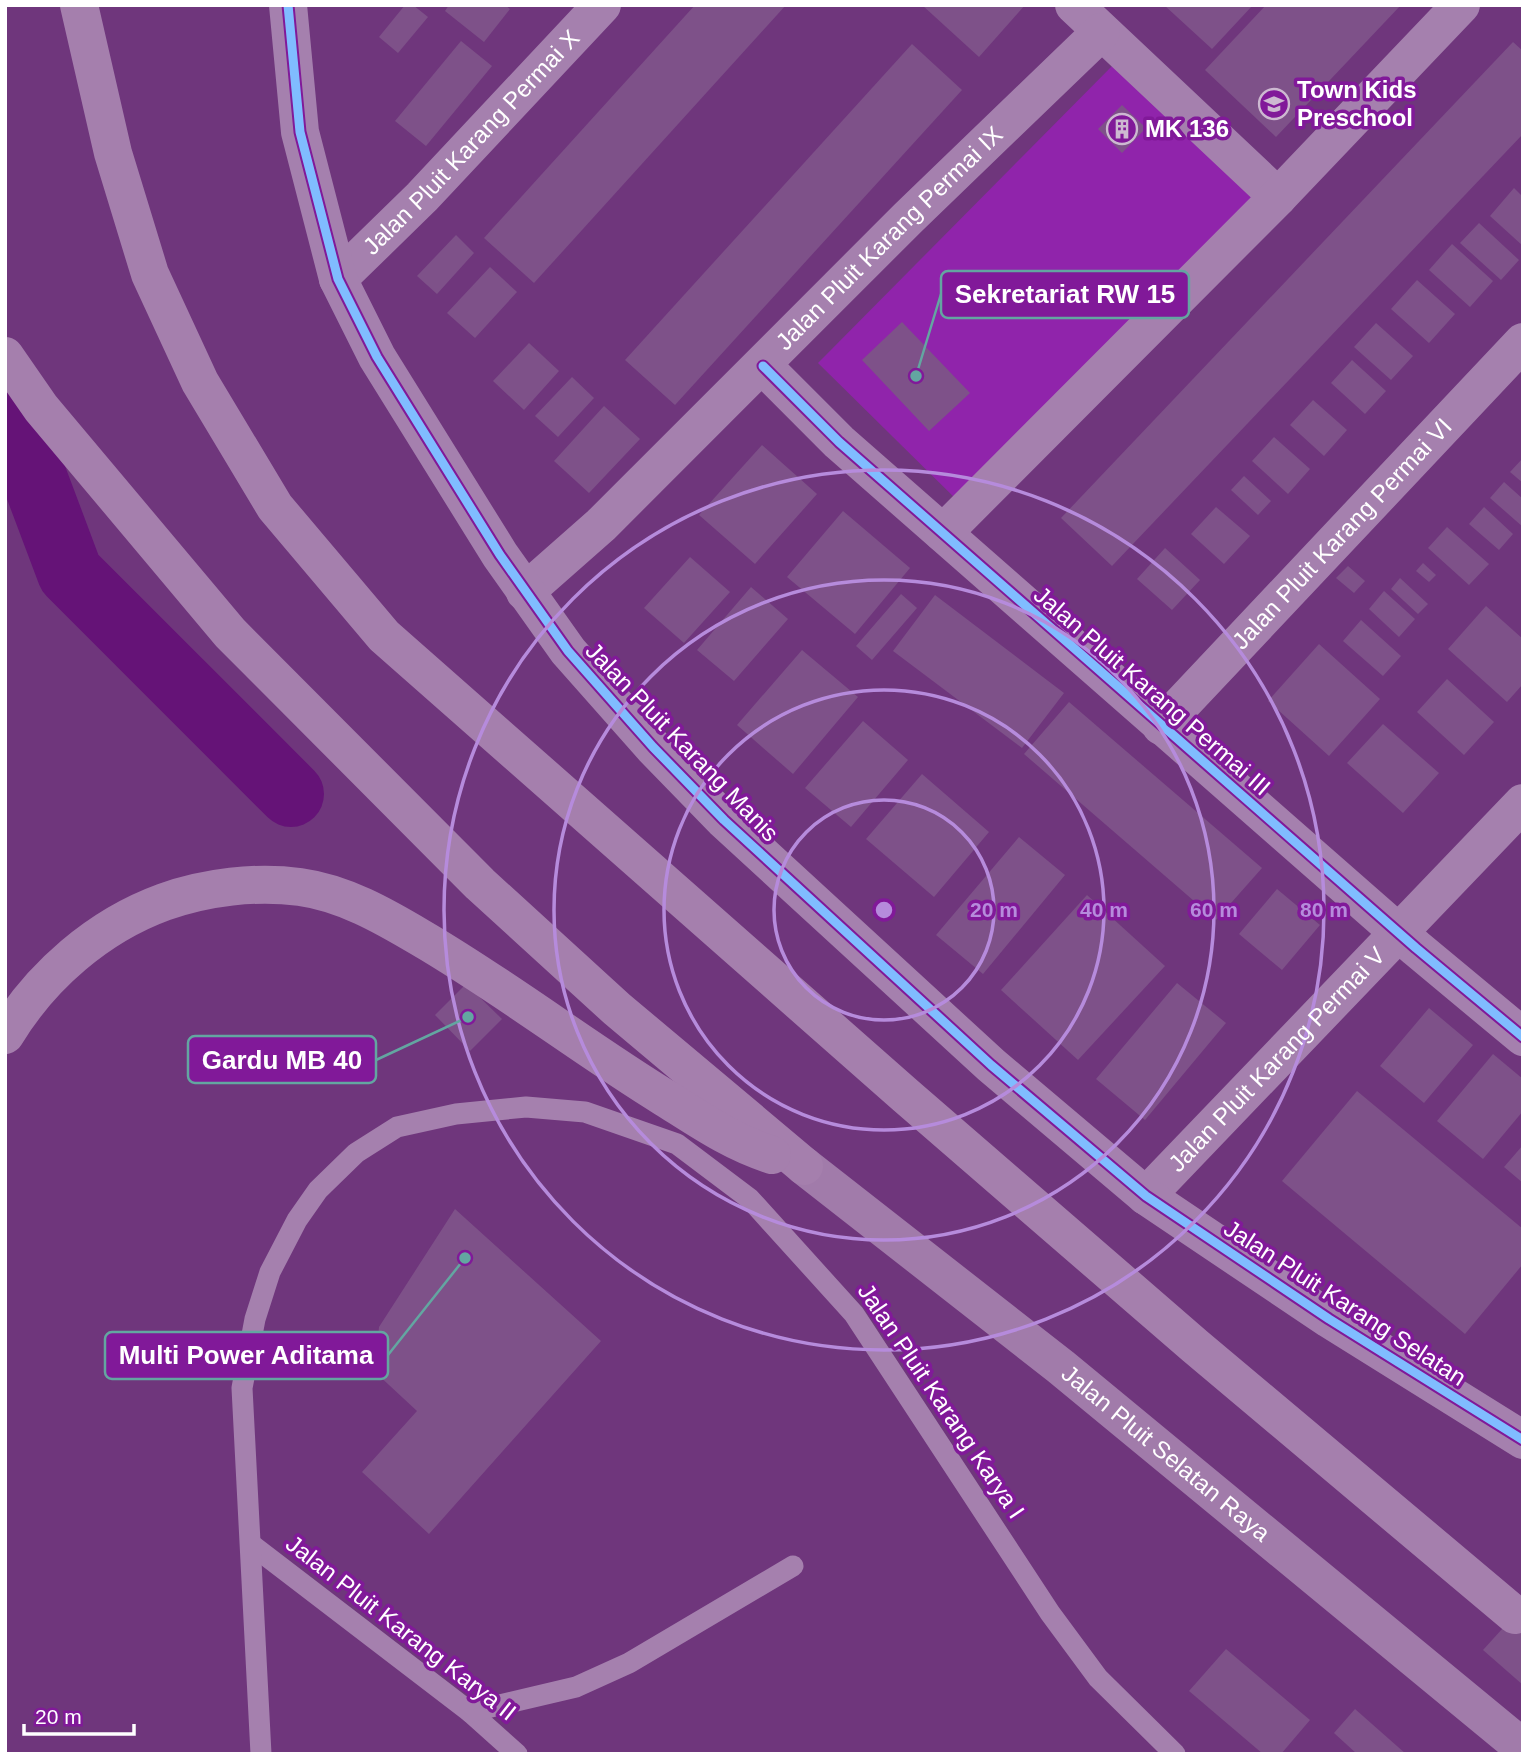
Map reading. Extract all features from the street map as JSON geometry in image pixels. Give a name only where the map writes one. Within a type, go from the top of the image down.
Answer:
[{"type":"highway","points":[[79,5],[113,153],[150,274],[200,382],[275,508],[384,636],[1195,1346],[1515,1615]]},
{"type":"highway","points":[[5,356],[41,408],[230,633],[480,884],[617,1009],[804,1166]]},
{"type":"highway","points":[[5,1035],[26,1001],[72,956],[133,913],[185,894],[232,887],[301,887],[369,908],[461,961],[630,1077],[707,1125],[750,1148],[804,1166]]},
{"type":"main road","name":"Jalan Pluit Selatan Raya","points":[[804,1166],[1061,1367],[1523,1748]]},
{"type":"street","name":"Jalan Pluit Karang Manis","points":[[288,5],[300,132],[338,279],[377,357],[525,592],[568,651],[653,747],[724,820],[991,1065],[1146,1196]]},
{"type":"street","name":"Jalan Pluit Karang Permai X","points":[[338,279],[422,197],[601,5]]},
{"type":"street","points":[[1074,5],[1279,197]]},
{"type":"street","points":[[943,533],[1279,197],[1461,5]]},
{"type":"street","name":"Jalan Pluit Karang Permai IX","points":[[525,592],[601,525],[763,366],[908,218],[1101,32]]},
{"type":"street","name":"Jalan Pluit Karang Permai VI","points":[[1161,726],[1523,342]]},
{"type":"street","name":"Jalan Pluit Karang Permai III","points":[[763,366],[839,442],[1161,726],[1523,1037]]},
{"type":"street","name":"Jalan Pluit Karang Permai V","points":[[1146,1196],[1523,803]]},
{"type":"street","name":"Jalan Pluit Karang Selatan","points":[[1146,1196],[1329,1319],[1523,1440]]},
{"type":"lane","name":"Jalan Pluit Karang Karya I","points":[[261,1754],[242,1388],[255,1319],[266,1284],[297,1220],[318,1190],[356,1153],[397,1127],[456,1114],[526,1107],[585,1112],[677,1144],[750,1199],[855,1314],[1051,1613],[1098,1678],[1175,1754]]},
{"type":"lane","name":"Jalan Pluit Karang Karya II","points":[[252,1545],[470,1712],[517,1754]]},
{"type":"lane","points":[[470,1712],[576,1688],[629,1663],[793,1566]]},
{"type":"shaded area","points":[[1117,61],[1263,204],[964,507],[818,363]]},
{"type":"building","points":[[405,5],[413,5],[428,17],[398,53],[379,37]]},
{"type":"building","points":[[449,5],[505,5],[510,9],[484,42],[445,11]]},
{"type":"building","points":[[695,5],[786,5],[534,283],[484,238]]},
{"type":"building","points":[[922,5],[1025,5],[979,57]]},
{"type":"building","points":[[1164,5],[1253,5],[1212,49]]},
{"type":"building","name":"Town Kids Preschool","points":[[1266,5],[1401,5],[1276,137],[1205,70]]},
{"type":"building","points":[[461,41],[492,66],[426,146],[395,121]]},
{"type":"building","points":[[1513,42],[1523,51],[1523,134],[1112,566],[1061,518]]},
{"type":"building","points":[[912,44],[962,90],[675,405],[625,360]]},
{"type":"building","name":"MK 136","points":[[1122,105],[1146,128],[1122,153],[1098,129]]},
{"type":"building","points":[[1514,188],[1523,197],[1523,246],[1490,216]]},
{"type":"building","points":[[1479,223],[1519,260],[1501,280],[1460,243]]},
{"type":"building","points":[[456,235],[474,253],[437,294],[417,276]]},
{"type":"building","points":[[1452,244],[1493,281],[1470,307],[1429,270]]},
{"type":"building","points":[[490,267],[517,292],[475,338],[447,313]]},
{"type":"building","points":[[1417,280],[1455,314],[1429,343],[1391,309]]},
{"type":"building","points":[[902,322],[970,393],[929,431],[862,360]]},
{"type":"building","points":[[1376,323],[1413,356],[1391,380],[1354,347]]},
{"type":"building","points":[[529,343],[559,371],[524,410],[493,381]]},
{"type":"building","points":[[1352,360],[1386,391],[1365,414],[1331,383]]},
{"type":"building","points":[[572,377],[594,398],[558,437],[535,416]]},
{"type":"building","points":[[1313,400],[1347,430],[1324,456],[1290,425]]},
{"type":"building","points":[[604,406],[640,439],[589,493],[554,461]]},
{"type":"building","points":[[1274,437],[1310,469],[1288,494],[1252,461]]},
{"type":"building","points":[[762,445],[817,494],[755,564],[699,515]]},
{"type":"building","points":[[1523,458],[1523,483],[1510,472]]},
{"type":"building","points":[[1244,476],[1271,501],[1258,515],[1231,490]]},
{"type":"building","points":[[1504,482],[1523,499],[1523,527],[1490,498]]},
{"type":"building","points":[[1216,507],[1250,536],[1224,564],[1191,534]]},
{"type":"building","points":[[1484,507],[1513,534],[1499,550],[1469,524]]},
{"type":"building","points":[[843,511],[910,568],[855,634],[787,577]]},
{"type":"building","points":[[1447,527],[1489,564],[1469,585],[1428,548]]},
{"type":"building","points":[[1165,548],[1200,580],[1172,610],[1137,579]]},
{"type":"building","points":[[690,557],[730,592],[684,643],[644,608]]},
{"type":"building","points":[[1423,563],[1436,575],[1429,582],[1416,571]]},
{"type":"building","points":[[1348,566],[1365,581],[1354,593],[1336,578]]},
{"type":"building","points":[[1400,578],[1428,604],[1418,614],[1391,589]]},
{"type":"building","points":[[751,587],[788,619],[734,681],[697,650]]},
{"type":"building","points":[[1384,591],[1415,619],[1399,637],[1369,609]]},
{"type":"building","points":[[901,594],[917,608],[872,660],[856,646]]},
{"type":"building","points":[[935,595],[1064,693],[1022,748],[893,651]]},
{"type":"building","points":[[1486,606],[1523,639],[1523,684],[1507,702],[1448,649]]},
{"type":"building","points":[[1361,620],[1401,656],[1383,676],[1343,641]]},
{"type":"building","points":[[1319,644],[1380,699],[1329,756],[1268,701]]},
{"type":"building","points":[[802,650],[858,697],[793,774],[737,725]]},
{"type":"building","points":[[1447,679],[1494,722],[1464,755],[1417,712]]},
{"type":"building","points":[[1069,702],[1262,868],[1216,920],[1024,754]]},
{"type":"building","points":[[863,721],[908,760],[851,827],[805,788]]},
{"type":"building","points":[[1383,724],[1439,773],[1403,813],[1347,763]]},
{"type":"building","points":[[922,774],[989,832],[934,897],[866,839]]},
{"type":"building","points":[[1019,837],[1065,875],[983,974],[936,935]]},
{"type":"building","points":[[1277,889],[1320,925],[1282,970],[1239,934]]},
{"type":"building","points":[[1087,895],[1165,966],[1078,1060],[1001,990]]},
{"type":"building","points":[[1177,983],[1226,1023],[1145,1120],[1096,1079]]},
{"type":"building","points":[[466,984],[502,1019],[470,1051],[435,1015]]},
{"type":"building","points":[[1429,1008],[1473,1045],[1424,1103],[1380,1066]]},
{"type":"building","points":[[1493,1054],[1523,1079],[1523,1111],[1483,1159],[1437,1121]]},
{"type":"building","points":[[1357,1091],[1523,1229],[1523,1264],[1465,1334],[1282,1181]]},
{"type":"building","points":[[1523,1145],[1523,1183],[1504,1167]]},
{"type":"building","points":[[455,1209],[601,1341],[429,1534],[362,1472],[417,1411],[375,1372],[379,1327]]},
{"type":"building","points":[[1523,1606],[1523,1685],[1483,1650]]},
{"type":"building","points":[[1226,1649],[1310,1720],[1281,1754],[1263,1754],[1189,1691]]},
{"type":"building","points":[[1355,1709],[1406,1754],[1357,1754],[1334,1733]]},
{"type":"waterway","points":[[5,400],[70,573],[291,794]]},
{"type":"cycle path","points":[[288,5],[300,132],[338,279],[377,357],[500,555],[568,651],[653,747],[724,820],[991,1065],[1146,1196],[1329,1319],[1523,1440]]},
{"type":"cycle path","points":[[763,366],[839,442],[1416,948],[1523,1037]]},
{"type":"place","name":"Town Kids Preschool","points":[[1274,104]]},
{"type":"place","name":"MK 136","points":[[1122,129]]},
{"type":"place","name":"Sekretariat RW 15","points":[[916,376]]},
{"type":"place","name":"Gardu MB 40","points":[[468,1017]]},
{"type":"place","name":"Multi Power Aditama","points":[[465,1258]]}]
